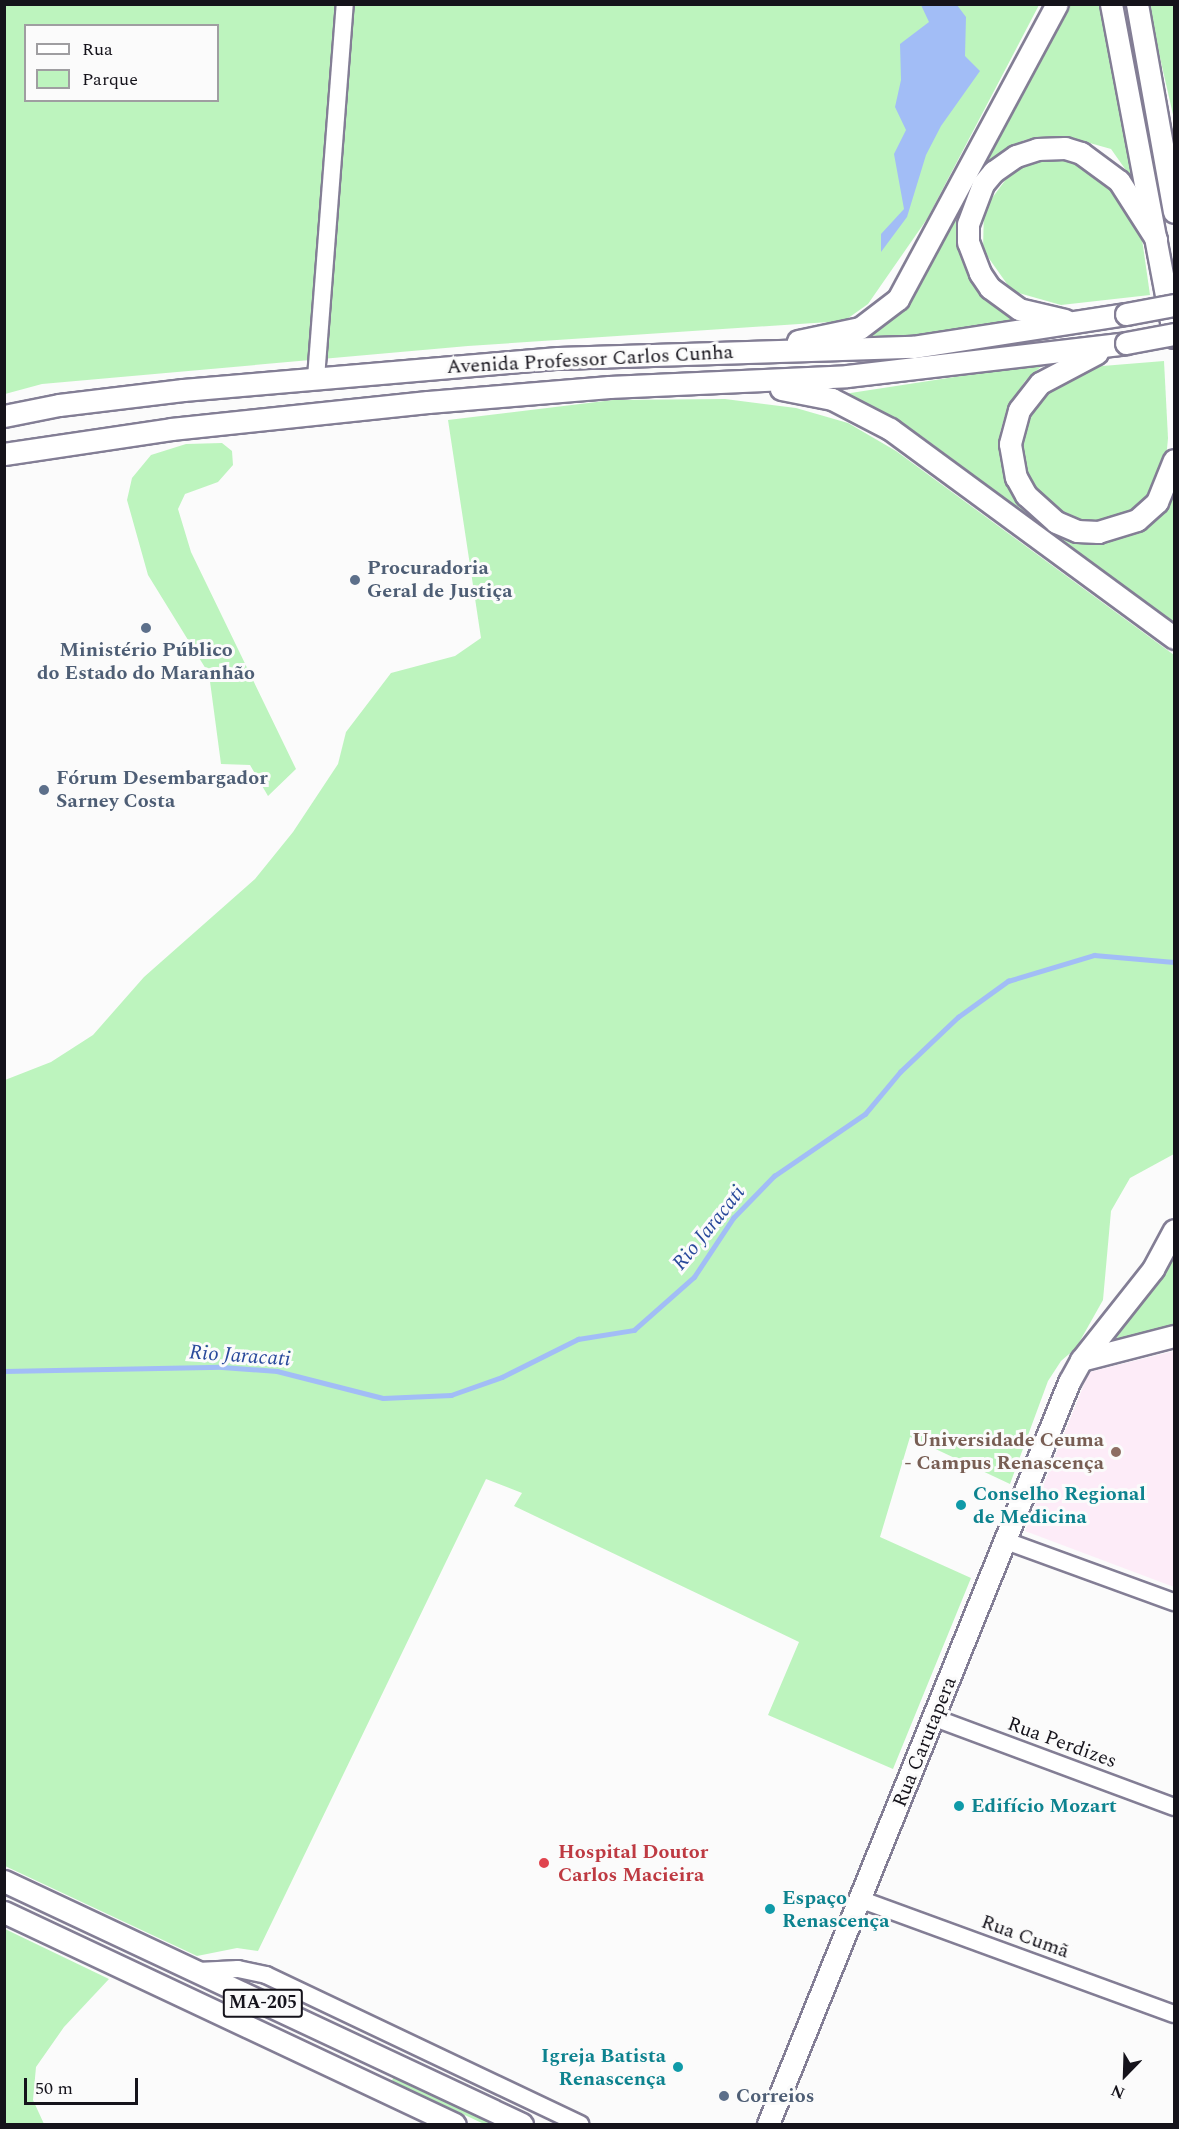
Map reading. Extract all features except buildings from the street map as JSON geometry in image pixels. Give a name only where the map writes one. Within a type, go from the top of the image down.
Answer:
[{"type":"main road","points":[[696,354],[837,336],[860,328],[887,311],[907,285],[1057,4]]},
{"type":"main road","points":[[1111,4],[1174,336]]},
{"type":"main road","points":[[1137,4],[1174,212]]},
{"type":"main road","points":[[1123,314],[1051,319],[1019,309],[990,288],[980,273],[968,242],[968,224],[982,184],[1025,152],[1050,148],[1071,149],[1107,169],[1139,208],[1156,239]]},
{"type":"main road","name":"Avenida Professor Carlos Cunha","points":[[4,416],[93,400],[315,378],[558,358],[913,347],[1174,305]]},
{"type":"main road","name":"Avenida Professor Carlos Cunha","points":[[4,454],[171,429],[428,402],[715,381],[847,376],[1174,336]]},
{"type":"main road","points":[[1120,344],[1053,375],[1029,394],[1019,410],[1010,444],[1016,477],[1037,509],[1056,522],[1077,531],[1098,532],[1137,520],[1157,502],[1169,481],[1174,460]]},
{"type":"main road","points":[[715,381],[811,393],[866,415],[1174,638]]},
{"type":"main road","name":"Rua Carutapera","points":[[768,2124],[862,1900],[1081,1360],[1153,1269],[1174,1230]]},
{"type":"main road","points":[[1081,1360],[1174,1336]]},
{"type":"main road","name":"MA-205","points":[[4,1881],[522,2124]]},
{"type":"main road","name":"MA-205","points":[[4,1912],[455,2124]]},
{"type":"street","points":[[315,378],[345,4]]},
{"type":"street","points":[[1006,1542],[1174,1602]]},
{"type":"street","name":"Rua Perdizes","points":[[935,1718],[1174,1807]]},
{"type":"street","name":"Rua Cumã","points":[[862,1900],[1174,2014]]},
{"type":"street","points":[[197,1971],[238,1969],[266,1976],[580,2124]]},
{"type":"shaded area","name":"Universidade Ceuma - Campus Renascença","points":[[1174,1351],[1174,1587],[1025,1531],[1089,1372]]},
{"type":"green space","points":[[5,5],[1039,5],[927,219],[868,304],[844,321],[468,346],[42,384],[5,394]]},
{"type":"green space","points":[[1064,5],[1101,5],[1135,183],[1111,149],[1065,136],[1024,140],[995,159],[959,233],[1019,319],[979,331],[864,344],[847,341],[902,308],[936,255]]},
{"type":"green space","points":[[1148,5],[1174,5],[1174,119]]},
{"type":"green space","points":[[1046,154],[1092,165],[1123,195],[1142,239],[1150,295],[1061,305],[1012,291],[983,250],[984,209],[1012,171]]},
{"type":"green space","points":[[1164,361],[1168,438],[1165,470],[1156,490],[1126,516],[1107,522],[1072,519],[1055,510],[1041,498],[1023,466],[1021,448],[1030,412],[1059,382],[1090,367]]},
{"type":"green space","points":[[1045,363],[1025,381],[1006,412],[1000,433],[1005,474],[1013,490],[1114,538],[1148,525],[1162,514],[1174,493],[1174,625],[923,437],[844,394]]},
{"type":"green space","points":[[725,399],[796,408],[848,423],[896,451],[1174,655],[1174,1154],[1130,1178],[1111,1211],[1103,1300],[1076,1348],[1061,1361],[1048,1381],[1010,1484],[910,1437],[880,1537],[971,1578],[893,1769],[768,1715],[799,1642],[514,1506],[522,1493],[486,1479],[258,1951],[237,1948],[197,1956],[5,1866],[5,1080],[51,1062],[93,1035],[144,977],[255,879],[293,832],[338,764],[346,732],[391,673],[455,656],[481,638],[448,420],[613,400]]},
{"type":"green space","points":[[222,443],[232,451],[233,465],[218,482],[185,494],[178,509],[191,552],[296,769],[268,796],[250,765],[221,764],[209,674],[148,575],[127,500],[132,478],[151,455],[186,444]]},
{"type":"green space","points":[[1174,1256],[1174,1328],[1113,1342],[1159,1282]]},
{"type":"green space","points":[[5,1929],[109,1979],[64,2027],[36,2067],[33,2100],[44,2124],[5,2124]]},
{"type":"green space","points":[[395,2073],[503,2124],[484,2124],[392,2081]]},
{"type":"water","points":[[921,5],[957,5],[966,17],[965,56],[980,71],[941,126],[926,155],[907,217],[881,252],[881,234],[904,209],[894,154],[906,130],[895,107],[901,80],[900,44],[929,22]]},
{"type":"waterway","name":"Rio Jaracati","points":[[4,1371],[222,1367],[277,1371],[383,1398],[451,1395],[502,1377],[578,1339],[634,1330],[694,1277],[733,1218],[774,1176],[865,1114],[900,1072],[958,1017],[1008,981],[1094,955],[1174,962]]},
{"type":"place","name":"Procuradoria Geral de Justiça","points":[[355,580]]},
{"type":"place","name":"Ministério Público do Estado do Maranhão","points":[[146,628]]},
{"type":"place","name":"Fórum Desembargador Sarney Costa","points":[[44,790]]},
{"type":"place","name":"Universidade Ceuma - Campus Renascença","points":[[1116,1452]]},
{"type":"place","name":"Conselho Regional de Medicina","points":[[961,1505]]},
{"type":"place","name":"Edifício Mozart","points":[[959,1806]]},
{"type":"place","name":"Hospital Doutor Carlos Macieira","points":[[544,1863]]},
{"type":"place","name":"Espaço Renascença","points":[[770,1909]]},
{"type":"place","name":"Igreja Batista Renascença","points":[[678,2067]]},
{"type":"place","name":"Correios","points":[[724,2096]]}]
